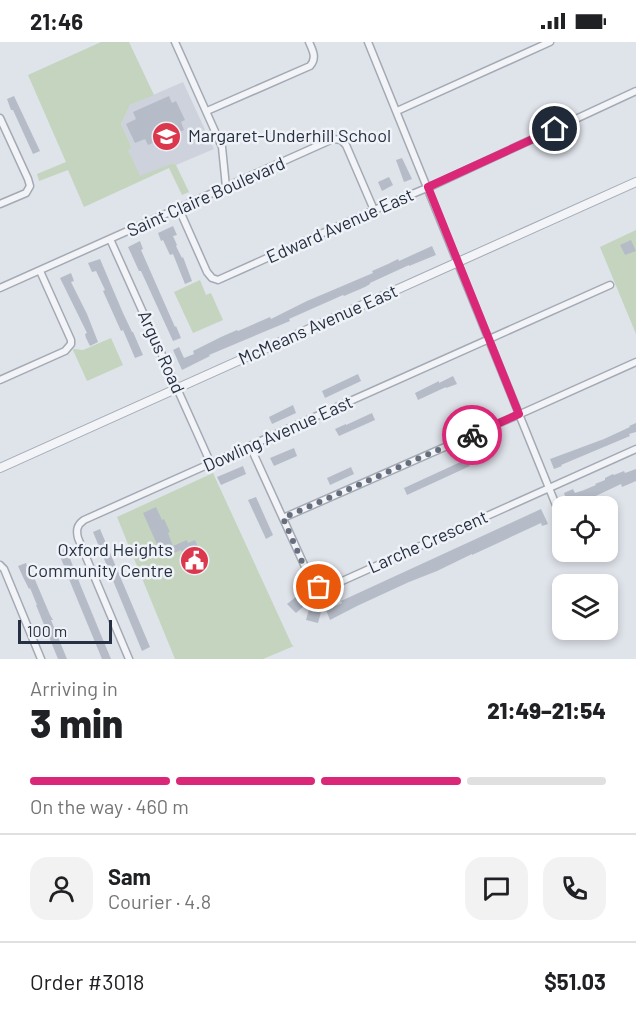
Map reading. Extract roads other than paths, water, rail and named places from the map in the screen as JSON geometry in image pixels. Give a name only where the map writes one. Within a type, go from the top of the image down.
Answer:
[{"type":"street","points":[[176,42],[222,147],[226,187]]},
{"type":"street","points":[[207,111],[310,66],[314,57],[309,42]]},
{"type":"street","points":[[368,42],[552,496]]},
{"type":"street","points":[[397,111],[550,42]]},
{"type":"street","name":"Edward Avenue East","points":[[179,209],[207,272],[212,278],[218,280],[636,91]]},
{"type":"street","points":[[0,118],[30,186],[26,193],[0,204]]},
{"type":"street","name":"Saint Claire Boulevard","points":[[0,288],[333,139],[346,144],[374,210]]},
{"type":"street","name":"McMeans Avenue East","points":[[0,468],[636,182]]},
{"type":"street","name":"Argus Road","points":[[110,239],[211,464]]},
{"type":"street","points":[[0,380],[64,351],[71,344],[40,271]]},
{"type":"street","name":"Dowling Avenue East","points":[[129,659],[78,538],[76,531],[84,520],[610,285]]},
{"type":"street","points":[[283,518],[636,362]]},
{"type":"street","name":"Larche Crescent","points":[[250,446],[310,580],[319,587],[326,587],[350,578],[636,449]]},
{"type":"street","points":[[0,565],[4,569],[41,659]]},
{"type":"place","name":"Margaret-Underhill School","points":[[167,136]]},
{"type":"place","name":"Oxford Heights Community Centre","points":[[194,560]]}]
